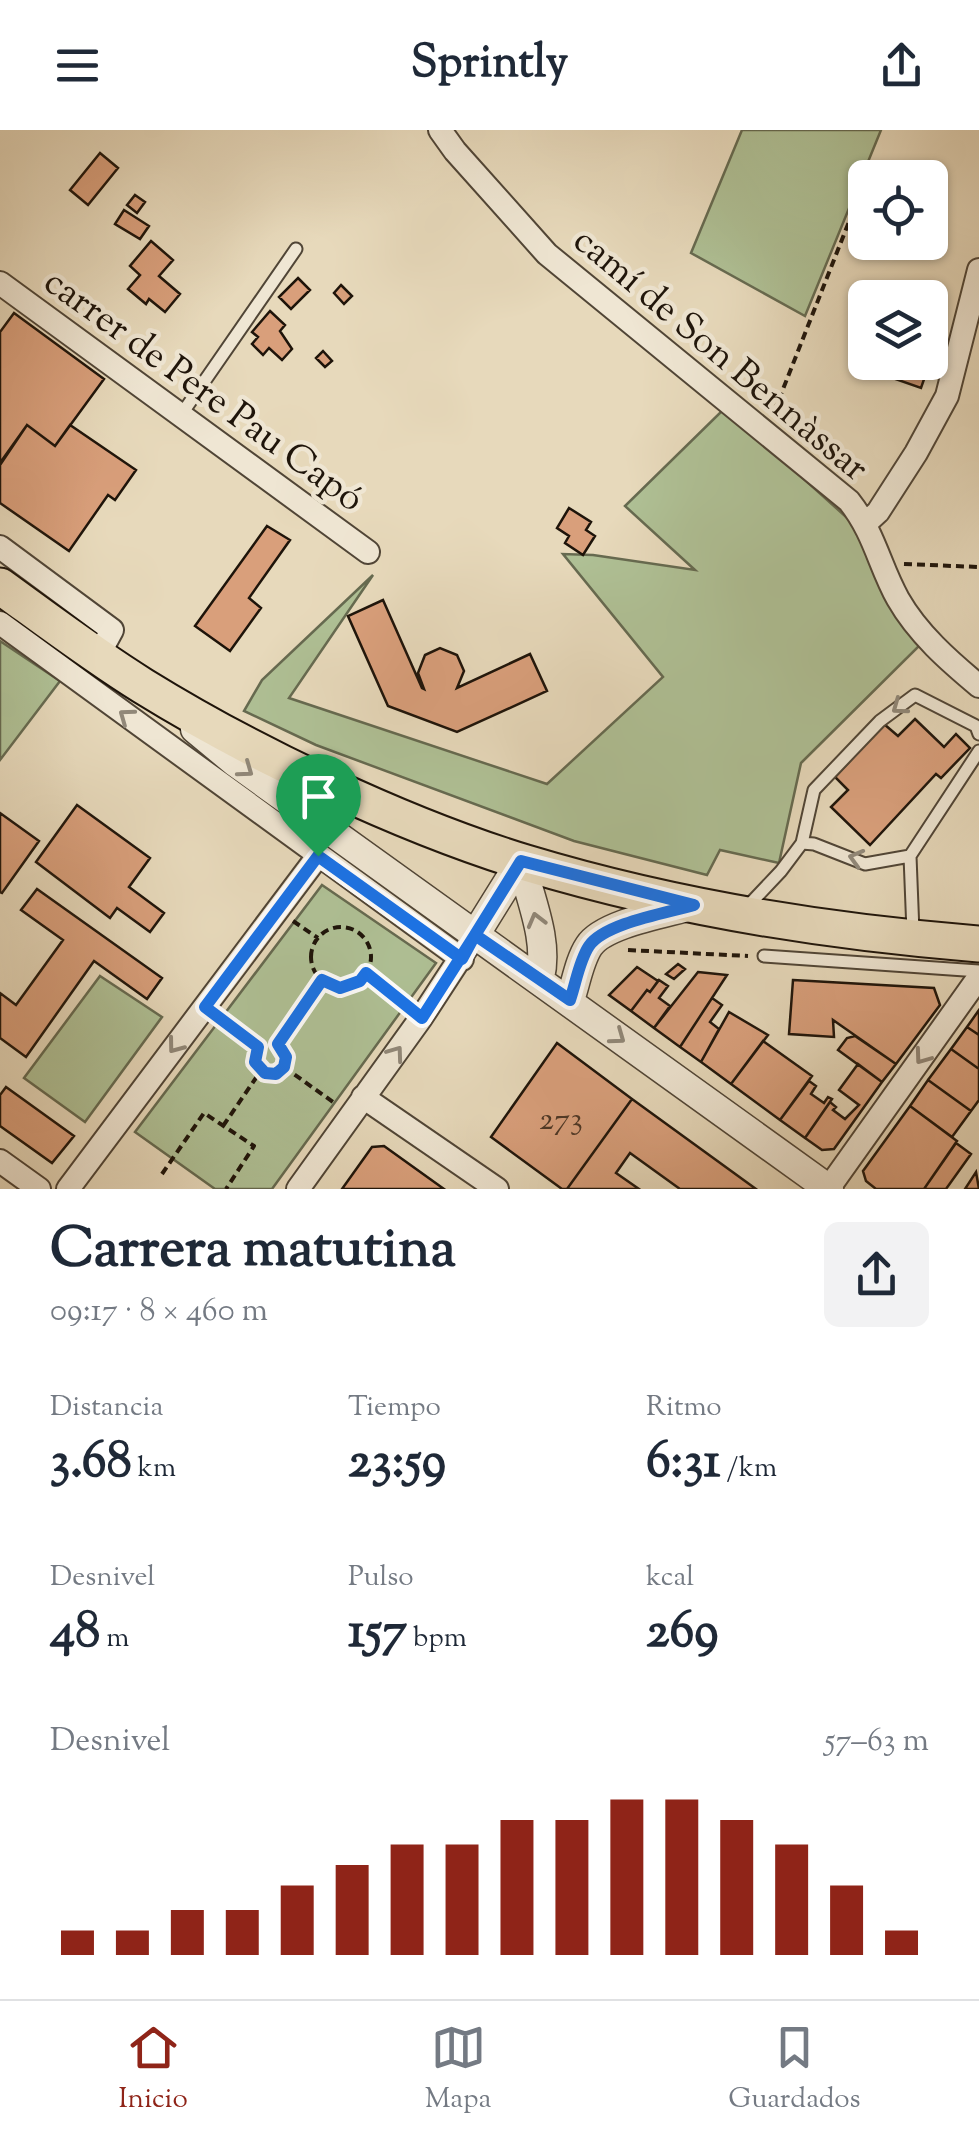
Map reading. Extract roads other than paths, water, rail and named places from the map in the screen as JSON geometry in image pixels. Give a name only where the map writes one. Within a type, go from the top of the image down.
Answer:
[{"type":"main road","points":[[0,586],[144,686],[223,730],[363,799],[521,861],[694,905],[913,939],[979,944]]},
{"type":"street","name":"camí de Son Bennàssar","points":[[440,130],[546,254],[849,501],[866,522],[898,599],[938,651],[979,686]]},
{"type":"street","points":[[866,522],[888,497],[942,408],[979,270]]},
{"type":"street","name":"carrer de Pere Pau Capó","points":[[5,296],[181,416],[368,552]]},
{"type":"street","points":[[0,547],[112,630],[98,656]]},
{"type":"street","points":[[0,623],[318,856],[468,947],[540,978],[828,1189],[979,974]]},
{"type":"street","points":[[144,686],[468,947]]},
{"type":"street","points":[[68,1189],[318,856]]},
{"type":"street","points":[[298,1189],[422,1018],[521,861]]},
{"type":"street","points":[[521,861],[542,944],[540,978]]},
{"type":"street","points":[[570,1000],[588,947],[597,938],[618,927],[694,905]]},
{"type":"street","points":[[357,1106],[497,1189]]},
{"type":"street","points":[[0,1161],[39,1189]]},
{"type":"lane","points":[[181,416],[296,250]]},
{"type":"lane","points":[[742,913],[802,843],[814,790],[880,721],[915,694],[976,726],[979,734]]},
{"type":"lane","points":[[913,939],[910,856],[979,752]]},
{"type":"lane","points":[[802,843],[865,864],[910,856]]},
{"type":"lane","points":[[764,956],[979,974]]}]
